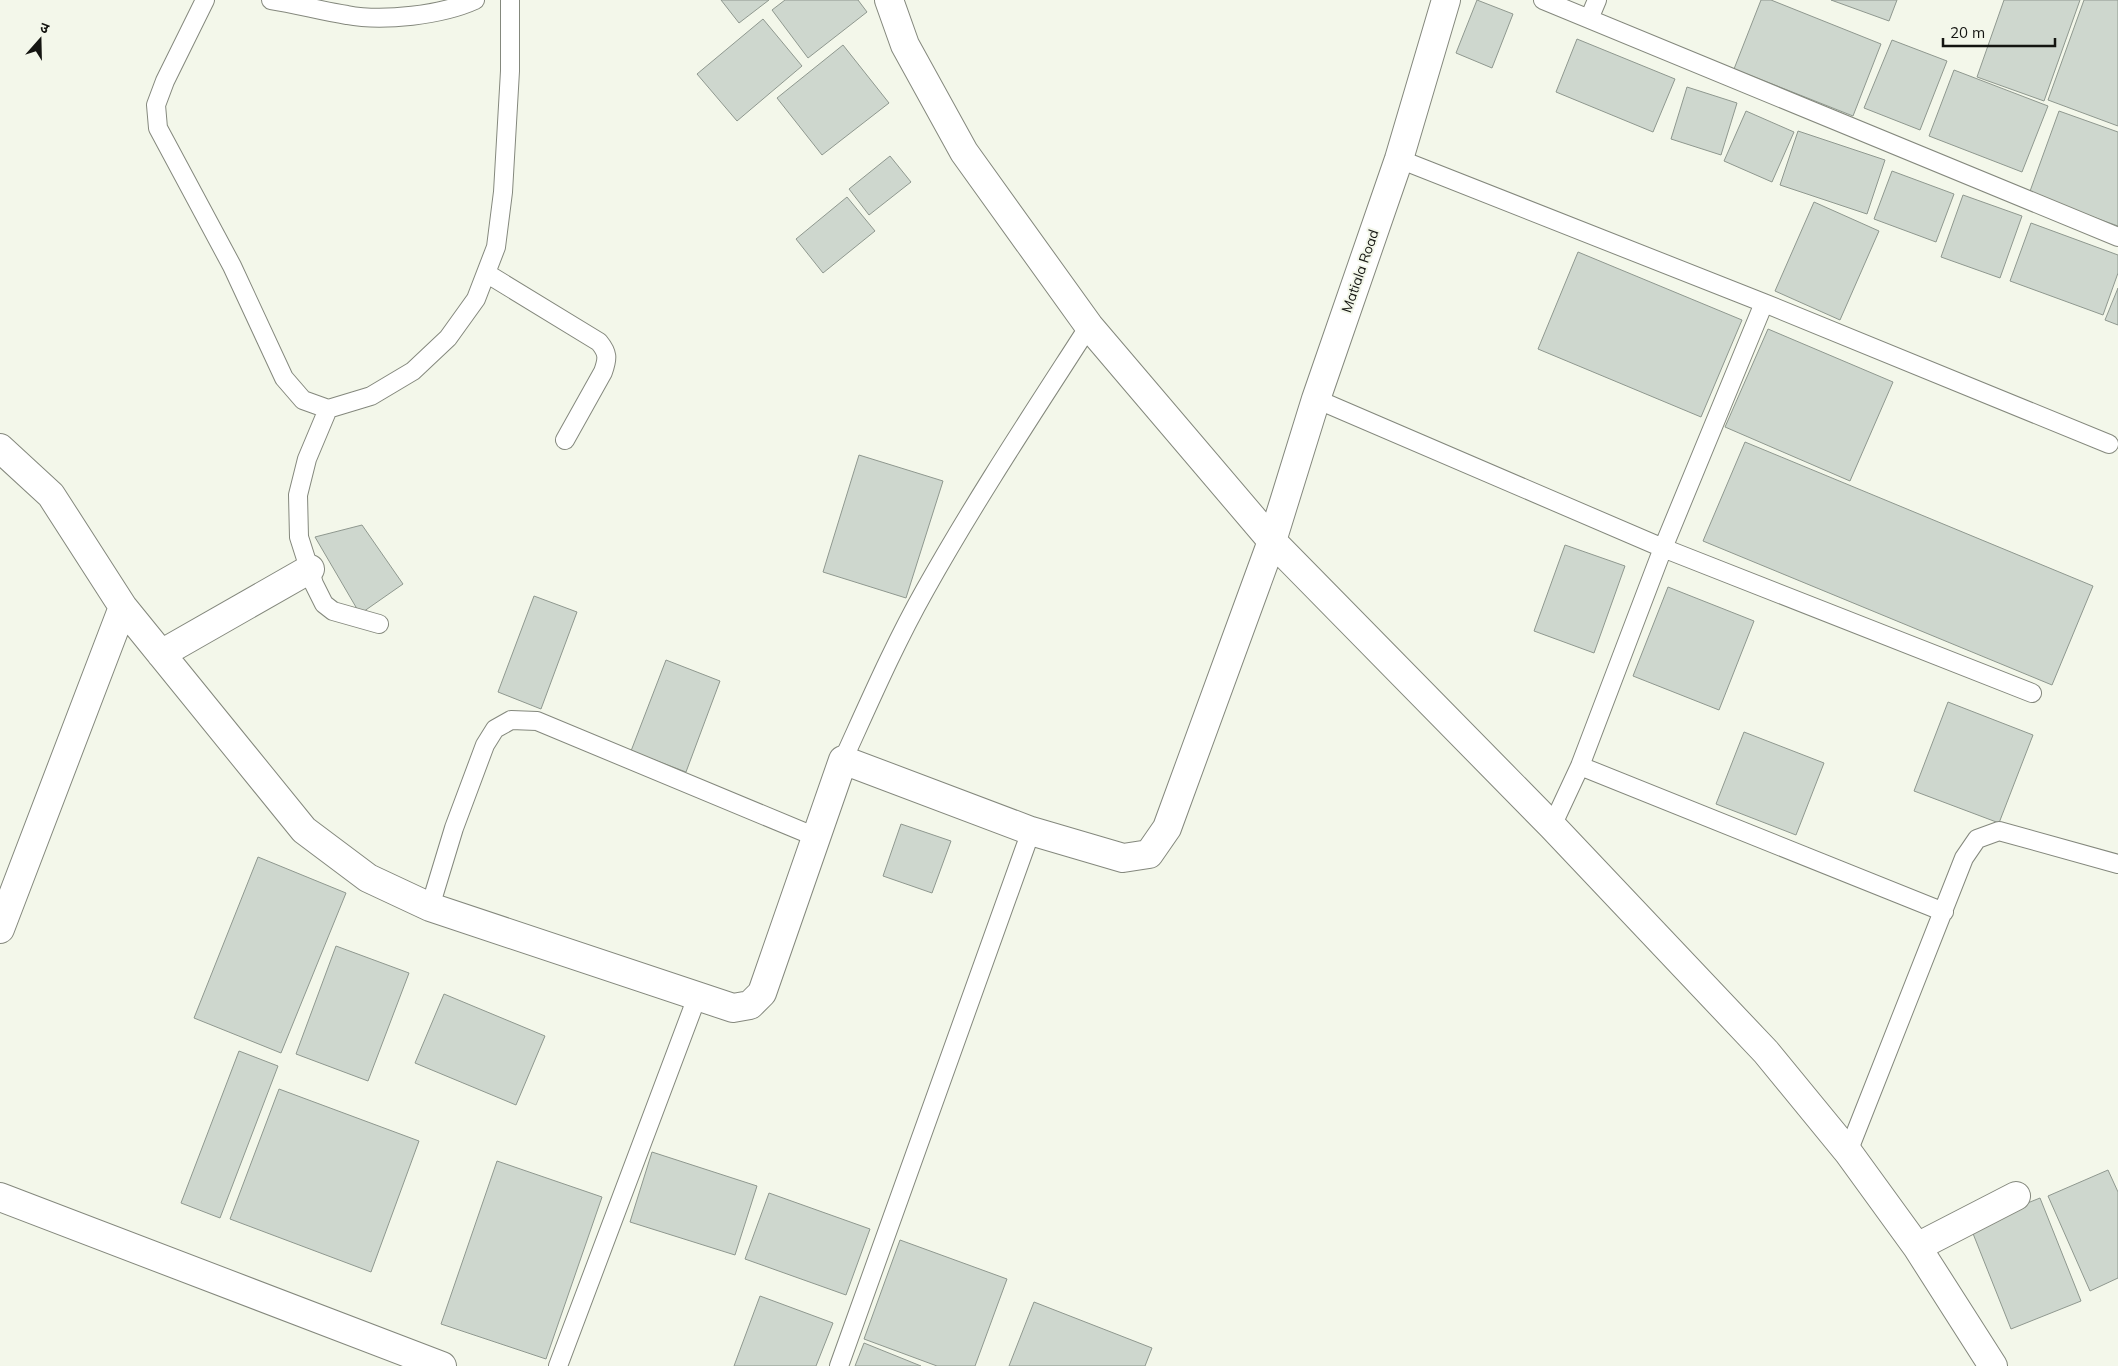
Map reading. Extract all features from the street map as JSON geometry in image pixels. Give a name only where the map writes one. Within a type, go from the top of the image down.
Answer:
[{"type":"street","points":[[889,0],[905,45],[964,152],[1089,326],[1272,541],[1552,826],[1766,1052],[1848,1152],[1917,1247],[1992,1366]]},
{"type":"street","name":"Matiala Road","points":[[843,760],[1031,831],[1123,858],[1149,854],[1167,828],[1272,541],[1316,399],[1399,159],[1446,0]]},
{"type":"street","points":[[0,448],[51,495],[123,607],[304,830],[368,878],[430,907],[697,997],[733,1008],[750,1006],[762,992],[843,760]]},
{"type":"street","points":[[161,654],[310,569]]},
{"type":"street","points":[[0,929],[123,607]]},
{"type":"street","points":[[1917,1247],[2016,1196]]},
{"type":"street","points":[[0,1197],[442,1366]]},
{"type":"lane","points":[[205,0],[165,81],[156,105],[158,128],[232,266],[284,378],[303,400],[328,409],[371,396],[413,371],[448,338],[476,299],[496,247],[503,192],[510,71],[510,0]]},
{"type":"lane","points":[[272,0],[345,8],[392,18],[459,7],[475,0]]},
{"type":"lane","points":[[1543,0],[2118,237]]},
{"type":"lane","points":[[1590,19],[1597,0]]},
{"type":"lane","points":[[1399,159],[1764,303],[2109,444]]},
{"type":"lane","points":[[486,273],[599,342],[607,351],[607,360],[603,372],[565,440]]},
{"type":"lane","points":[[1552,826],[1580,766],[1663,548],[1764,303]]},
{"type":"lane","points":[[843,760],[875,689],[924,592],[982,492],[1089,326]]},
{"type":"lane","points":[[1316,399],[1663,548],[2032,693]]},
{"type":"lane","points":[[328,409],[307,460],[298,495],[299,537],[314,584],[324,604],[333,611],[378,624]]},
{"type":"lane","points":[[430,907],[454,828],[485,745],[495,729],[511,720],[536,721],[816,837]]},
{"type":"lane","points":[[1580,766],[1944,912]]},
{"type":"lane","points":[[839,1366],[1031,831]]},
{"type":"lane","points":[[1848,1152],[1964,858],[1977,839],[1999,831],[2118,864]]},
{"type":"lane","points":[[558,1366],[697,997]]},
{"type":"building","points":[[721,0],[769,0],[739,23]]},
{"type":"building","points":[[785,0],[858,0],[867,12],[808,58],[772,10]]},
{"type":"building","points":[[1477,0],[1513,14],[1492,68],[1456,53]]},
{"type":"building","points":[[1761,0],[1771,0],[1881,44],[1853,116],[1734,69]]},
{"type":"building","points":[[1831,0],[1897,0],[1889,21]]},
{"type":"building","points":[[2004,0],[2080,0],[2044,101],[1977,77]]},
{"type":"building","points":[[2084,0],[2118,0],[2118,126],[2048,100]]},
{"type":"building","points":[[763,19],[802,66],[737,121],[697,74]]},
{"type":"building","points":[[1577,39],[1675,79],[1653,132],[1556,92]]},
{"type":"building","points":[[1892,40],[1947,61],[1920,130],[1864,108]]},
{"type":"building","points":[[843,45],[889,103],[822,155],[777,98]]},
{"type":"building","points":[[1954,70],[2048,106],[2022,172],[1929,136]]},
{"type":"building","points":[[1687,87],[1737,103],[1721,155],[1671,139]]},
{"type":"building","points":[[1746,111],[1794,132],[1772,182],[1724,161]]},
{"type":"building","points":[[2059,111],[2118,132],[2118,226],[2029,194]]},
{"type":"building","points":[[1798,131],[1885,160],[1867,214],[1780,185]]},
{"type":"building","points":[[890,156],[911,182],[869,215],[849,189]]},
{"type":"building","points":[[1892,171],[1954,194],[1936,242],[1874,219]]},
{"type":"building","points":[[1963,195],[2022,216],[2000,278],[1941,257]]},
{"type":"building","points":[[847,197],[875,231],[823,273],[796,239]]},
{"type":"building","points":[[1814,202],[1879,231],[1840,320],[1775,291]]},
{"type":"building","points":[[2031,223],[2118,255],[2118,273],[2103,315],[2010,281]]},
{"type":"building","points":[[1578,252],[1742,320],[1701,417],[1538,349]]},
{"type":"building","points":[[2118,288],[2118,325],[2105,320]]},
{"type":"building","points":[[1768,329],[1893,382],[1850,481],[1725,427]]},
{"type":"building","points":[[1745,442],[2093,586],[2052,685],[1703,541]]},
{"type":"building","points":[[859,455],[943,481],[906,598],[823,572]]},
{"type":"building","points":[[362,525],[403,584],[360,614],[315,537]]},
{"type":"building","points":[[1565,545],[1625,566],[1594,653],[1534,631]]},
{"type":"building","points":[[1668,587],[1754,621],[1719,710],[1633,676]]},
{"type":"building","points":[[534,596],[577,612],[541,709],[498,692]]},
{"type":"building","points":[[666,660],[720,681],[686,772],[631,751]]},
{"type":"building","points":[[1948,702],[2033,735],[1999,823],[1914,791]]},
{"type":"building","points":[[1744,732],[1824,763],[1796,835],[1716,804]]},
{"type":"building","points":[[901,824],[951,841],[932,893],[883,876]]},
{"type":"building","points":[[258,857],[346,893],[281,1053],[194,1018]]},
{"type":"building","points":[[336,946],[409,973],[368,1081],[296,1054]]},
{"type":"building","points":[[444,994],[545,1036],[516,1105],[415,1063]]},
{"type":"building","points":[[239,1051],[278,1066],[220,1218],[181,1203]]},
{"type":"building","points":[[279,1089],[419,1141],[371,1272],[230,1219]]},
{"type":"building","points":[[652,1152],[757,1186],[735,1255],[630,1222]]},
{"type":"building","points":[[497,1161],[602,1197],[546,1359],[441,1324]]},
{"type":"building","points":[[2108,1170],[2118,1192],[2118,1278],[2090,1291],[2048,1196]]},
{"type":"building","points":[[769,1193],[870,1229],[846,1295],[745,1259]]},
{"type":"building","points":[[2040,1198],[2081,1301],[2011,1329],[1970,1226]]},
{"type":"building","points":[[900,1240],[1007,1279],[975,1366],[937,1366],[864,1339]]},
{"type":"building","points":[[760,1296],[833,1323],[816,1366],[734,1366]]},
{"type":"building","points":[[1034,1302],[1152,1348],[1145,1366],[1009,1366]]},
{"type":"building","points":[[864,1343],[921,1366],[855,1366]]}]
